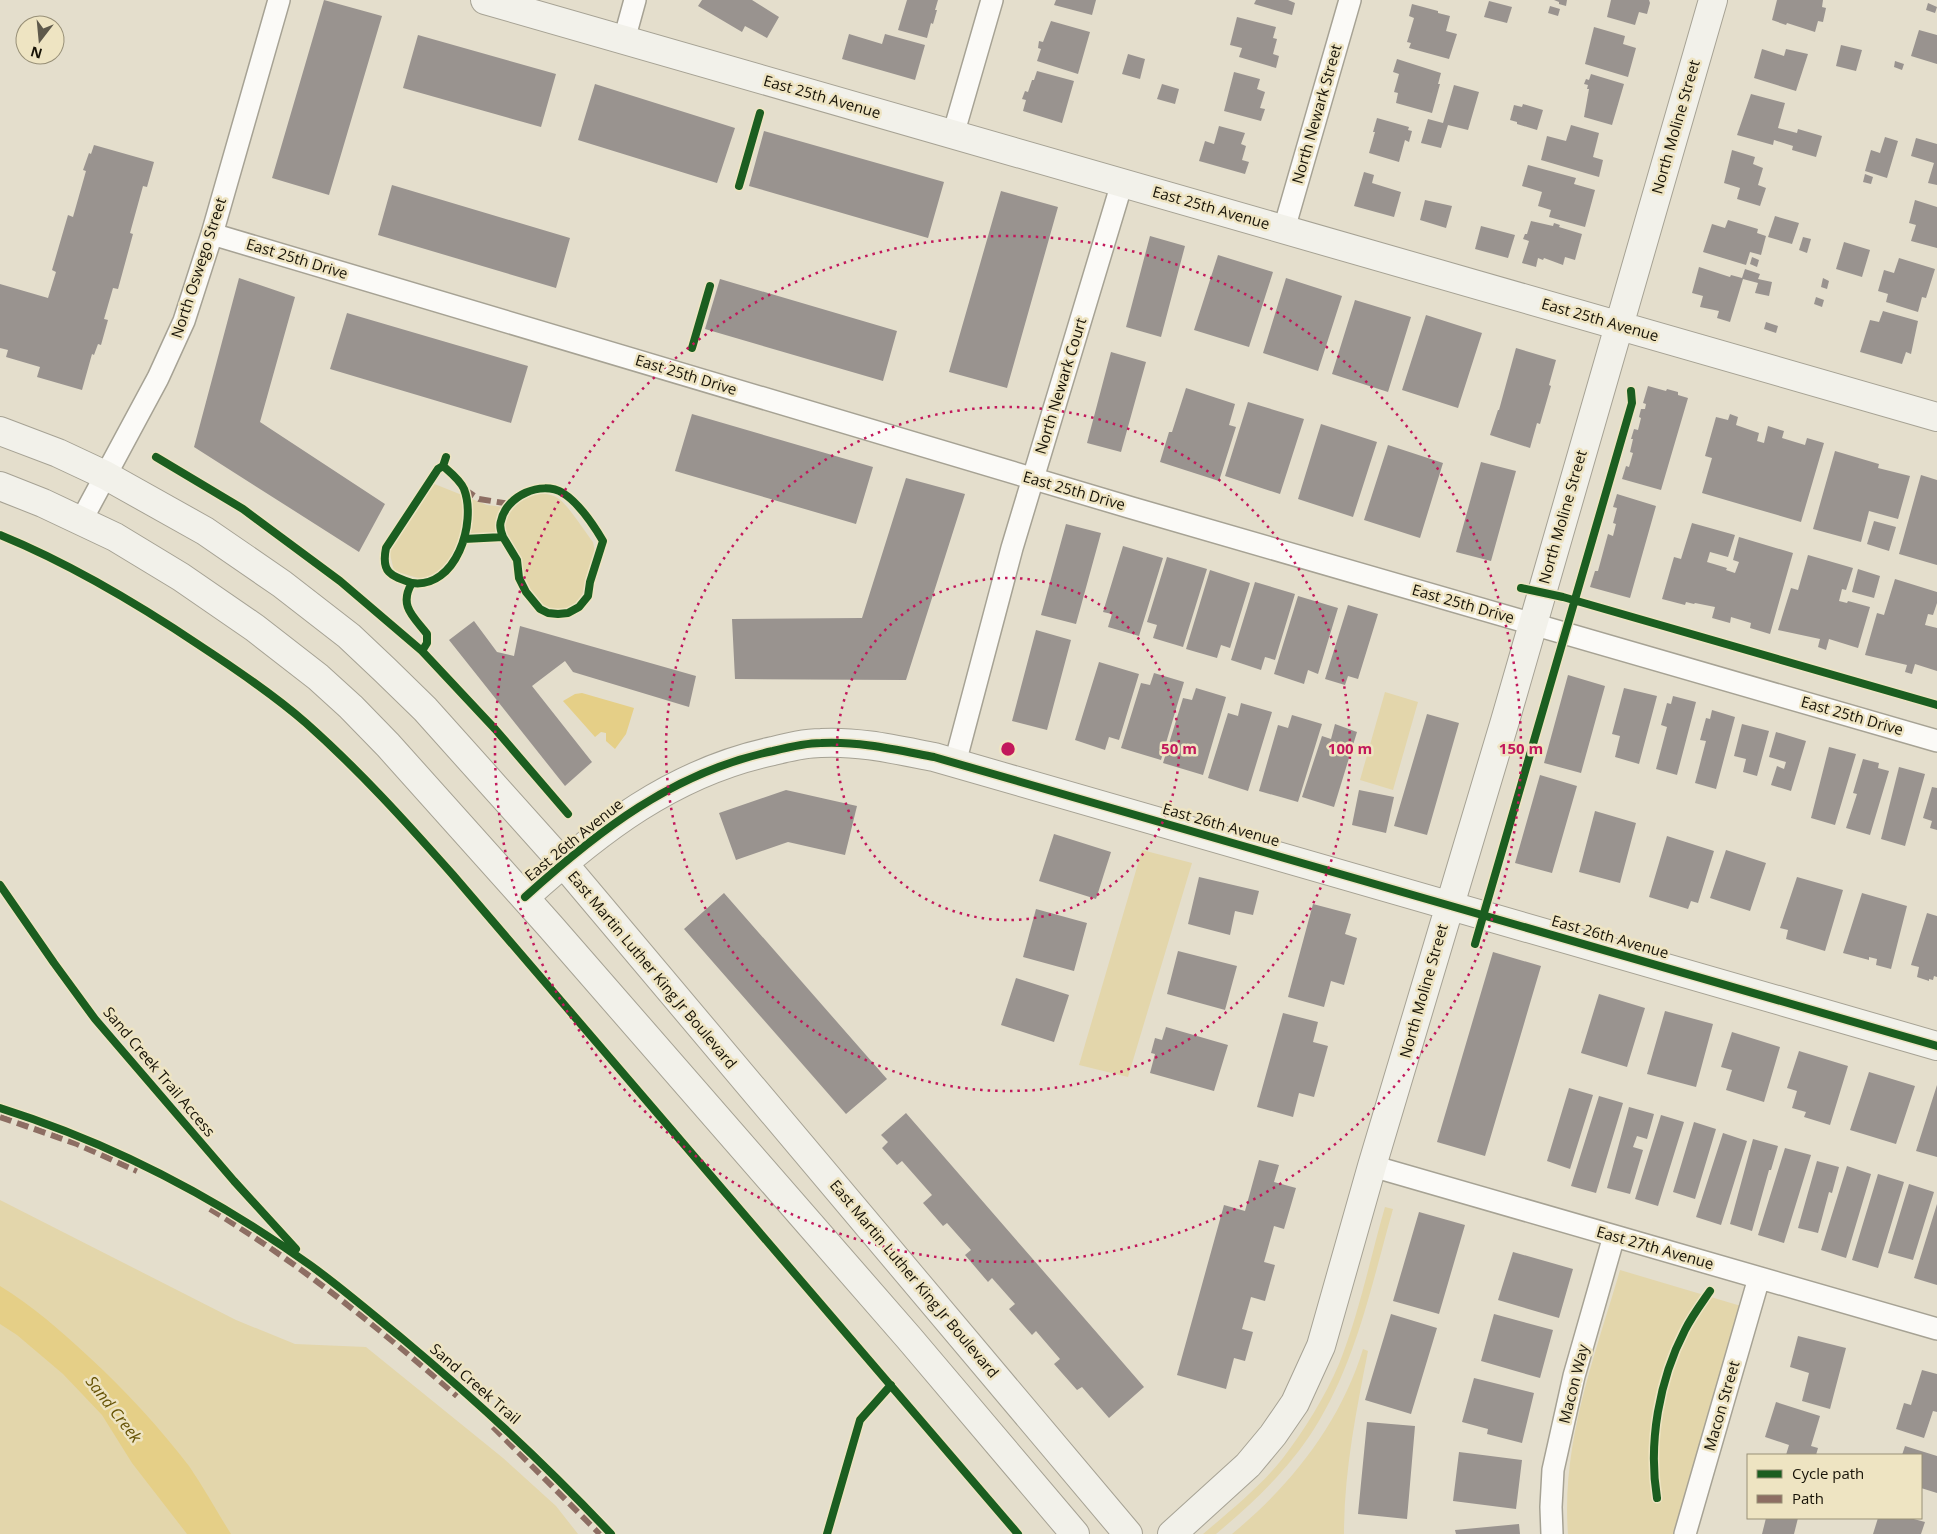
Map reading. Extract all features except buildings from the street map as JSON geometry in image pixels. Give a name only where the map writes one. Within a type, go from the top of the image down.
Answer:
[{"type":"street","name":"North Oswego Street","points":[[81,521],[172,351],[187,312],[212,234],[279,0]]},
{"type":"street","name":"East 25th Avenue","points":[[485,0],[1937,417]]},
{"type":"street","points":[[624,40],[635,0]]},
{"type":"street","points":[[953,134],[992,0]]},
{"type":"street","name":"North Newark Street","points":[[1284,229],[1350,0]]},
{"type":"street","name":"North Moline Street","points":[[1172,1534],[1248,1465],[1273,1435],[1295,1404],[1321,1346],[1372,1166],[1506,721],[1532,624],[1713,0]]},
{"type":"street","name":"North Newark Court","points":[[954,763],[1012,548],[1122,183]]},
{"type":"street","name":"East 25th Drive","points":[[212,234],[1033,479],[1937,741]]},
{"type":"street","name":"East Martin Luther King Jr Boulevard","points":[[0,431],[58,453],[105,475],[205,532],[282,584],[349,636],[425,709],[563,863],[1128,1534]]},
{"type":"street","points":[[0,486],[115,537],[181,577],[255,628],[318,677],[388,745],[525,897],[908,1338],[1075,1534]]},
{"type":"street","name":"East 26th Avenue","points":[[525,897],[605,829],[666,790],[730,762],[763,753],[814,743],[852,743],[905,751],[954,763],[1937,1046]]},
{"type":"street","name":"East 27th Avenue","points":[[1372,1166],[1937,1330]]},
{"type":"street","name":"Macon Way","points":[[1552,1534],[1553,1470],[1574,1376],[1614,1236]]},
{"type":"street","name":"Macon Street","points":[[1685,1534],[1759,1278]]},
{"type":"shaded area","points":[[432,483],[487,505],[512,508],[528,497],[540,494],[547,494],[559,499],[593,542],[595,552],[582,595],[575,604],[567,609],[558,610],[542,604],[534,597],[528,589],[523,577],[520,561],[506,534],[462,534],[444,568],[432,576],[417,578],[394,571],[389,550]]},
{"type":"shaded area","points":[[1385,692],[1418,702],[1393,790],[1360,780]]},
{"type":"shaded area","points":[[1142,850],[1192,863],[1128,1077],[1079,1065]]},
{"type":"shaded area","points":[[0,1200],[236,1320],[295,1344],[366,1347],[503,1458],[556,1506],[578,1534],[0,1534]]},
{"type":"shaded area","points":[[1385,1207],[1393,1209],[1370,1294],[1352,1350],[1329,1404],[1304,1444],[1269,1485],[1216,1534],[1203,1534],[1245,1498],[1274,1469],[1299,1436],[1321,1401],[1339,1364],[1353,1326]]},
{"type":"shaded area","points":[[1620,1270],[1741,1306],[1673,1534],[1568,1534],[1567,1500],[1575,1433],[1591,1367]]},
{"type":"shaded area","points":[[1363,1349],[1368,1351],[1348,1465],[1344,1534],[1232,1534],[1274,1495],[1311,1451],[1341,1403]]},
{"type":"water","points":[[582,693],[634,708],[626,734],[615,749],[606,741],[606,733],[601,732],[595,737],[563,701],[575,694]]},
{"type":"water","name":"Sand Creek","points":[[0,1286],[57,1328],[129,1396],[189,1466],[231,1534],[187,1534],[132,1463],[102,1415],[63,1374],[17,1335],[0,1324]]},
{"type":"marked path","points":[[464,489],[479,499],[510,504]]},
{"type":"marked path","points":[[0,1117],[77,1144],[137,1171]]},
{"type":"marked path","points":[[210,1209],[275,1251],[338,1297],[457,1396]]},
{"type":"marked path","points":[[493,1427],[600,1534]]},
{"type":"cycle path","points":[[739,186],[760,113]]},
{"type":"cycle path","points":[[692,348],[710,286]]},
{"type":"cycle path","points":[[1475,944],[1632,403],[1631,391]]},
{"type":"cycle path","points":[[156,457],[243,509],[340,581],[422,651],[495,729],[568,814]]},
{"type":"cycle path","points":[[422,651],[427,643],[427,634],[409,611],[407,605],[408,591],[412,583],[427,582],[441,576],[451,565],[465,535],[468,519],[464,489],[458,480],[443,466],[446,457]]},
{"type":"cycle path","points":[[412,583],[398,578],[386,568],[386,548],[438,469],[443,466]]},
{"type":"cycle path","points":[[464,539],[503,537],[517,560],[519,578],[526,592],[540,609],[548,613],[568,613],[579,607],[588,596],[590,582],[603,541],[590,521],[563,493],[545,488],[526,493],[517,498],[504,512],[500,527],[503,537]]},
{"type":"cycle path","points":[[0,535],[78,572],[129,600],[178,631],[281,703],[345,759],[453,875],[1018,1534]]},
{"type":"cycle path","points":[[1521,588],[1563,597],[1937,705]]},
{"type":"cycle path","points":[[525,897],[580,849],[609,827],[639,807],[702,773],[737,761],[797,746],[815,743],[864,745],[934,757],[1937,1046]]},
{"type":"cycle path","name":"Sand Creek Trail Access","points":[[0,885],[95,1019],[234,1181],[296,1249]]},
{"type":"cycle path","name":"Sand Creek Trail","points":[[0,1108],[82,1138],[161,1174],[237,1217],[310,1265],[458,1386],[536,1458],[611,1534]]},
{"type":"cycle path","points":[[1657,1498],[1654,1456],[1655,1434],[1662,1391],[1668,1370],[1685,1330],[1710,1291]]},
{"type":"cycle path","points":[[827,1534],[860,1420],[891,1385]]}]
